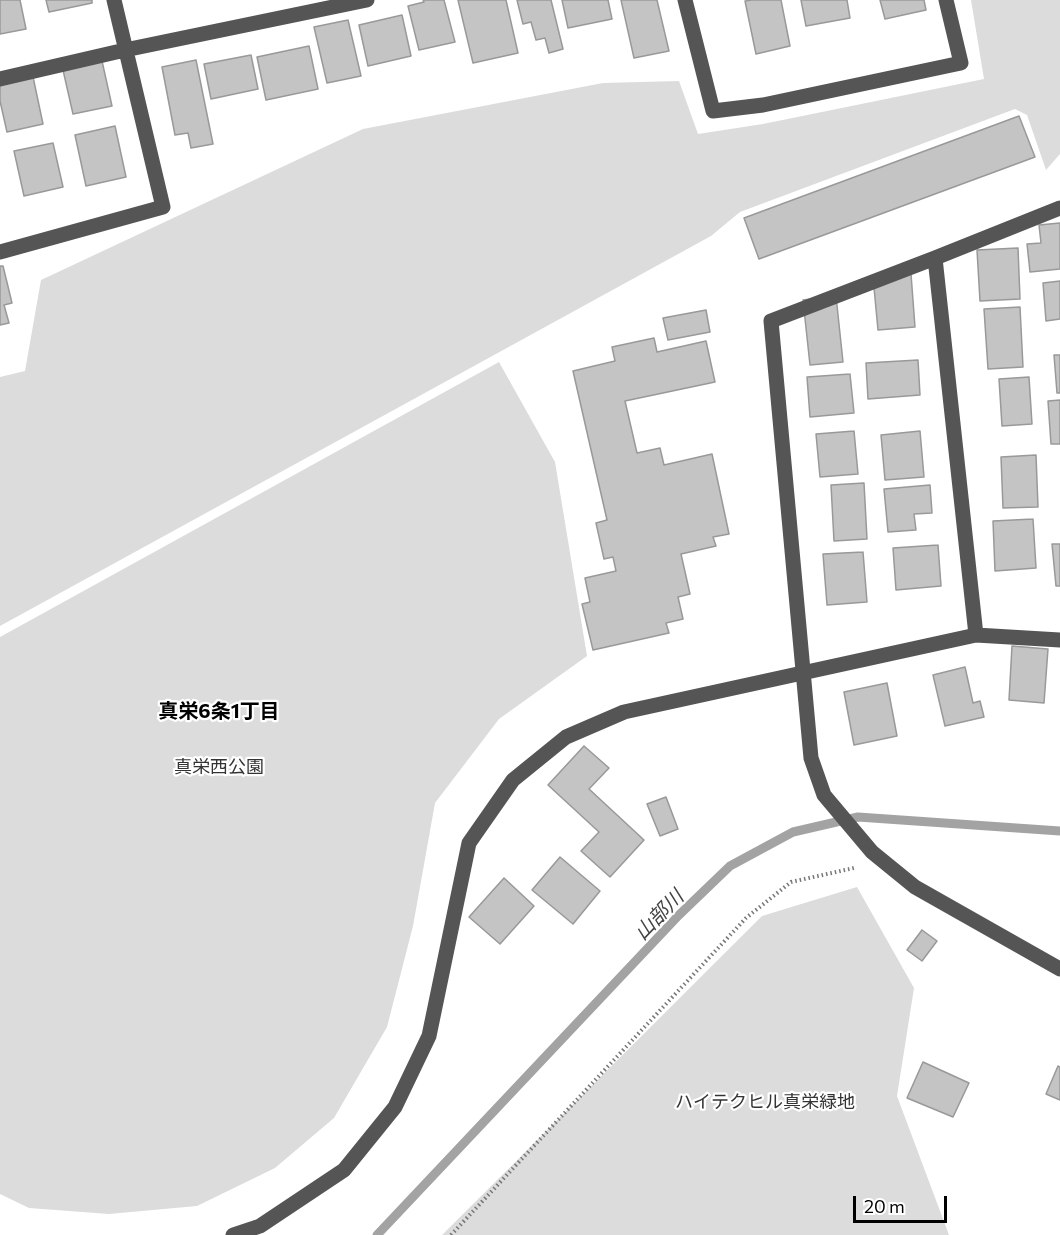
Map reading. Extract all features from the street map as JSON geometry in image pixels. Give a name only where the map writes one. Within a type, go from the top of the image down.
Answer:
[{"type":"street","points":[[0,252],[164,207],[114,0]]},
{"type":"street","points":[[0,79],[125,50],[367,0]]},
{"type":"street","points":[[685,0],[713,111],[763,105],[961,63],[946,0]]},
{"type":"street","points":[[1060,208],[771,321],[811,758],[824,795],[878,857],[915,887],[1060,969]]},
{"type":"street","points":[[935,258],[976,635]]},
{"type":"street","points":[[233,1235],[260,1226],[344,1170],[395,1107],[429,1036],[469,843],[513,780],[566,737],[624,712],[976,635],[1060,640]]},
{"type":"path","points":[[451,1235],[746,918],[791,882],[878,857]]},
{"type":"green space","points":[[971,0],[1060,0],[1060,154],[1046,170],[1027,115],[1015,109],[740,212],[711,236],[0,626],[0,377],[25,371],[41,280],[363,129],[603,83],[679,81],[698,134],[763,124],[984,79]]},
{"type":"green space","name":"真栄西公園","points":[[499,362],[555,462],[587,656],[499,719],[435,803],[413,926],[387,1027],[334,1118],[275,1168],[197,1206],[109,1214],[29,1208],[0,1194],[0,637]]},
{"type":"green space","name":"ハイテクヒル真栄緑地","points":[[857,887],[914,988],[897,1096],[949,1235],[442,1235],[762,916]]},
{"type":"building","points":[[0,0],[20,0],[26,29],[0,34]]},
{"type":"building","points":[[46,0],[92,0],[92,3],[49,12]]},
{"type":"building","points":[[423,0],[444,0],[455,42],[419,50],[408,6],[424,2]]},
{"type":"building","points":[[458,0],[506,0],[518,53],[473,63]]},
{"type":"building","points":[[517,0],[551,0],[563,49],[549,53],[545,38],[536,40],[531,22],[523,24]]},
{"type":"building","points":[[562,0],[608,0],[612,19],[568,28]]},
{"type":"building","points":[[621,0],[657,0],[669,51],[634,58]]},
{"type":"building","points":[[781,0],[790,46],[756,54],[745,1]]},
{"type":"building","points":[[801,0],[847,0],[850,18],[806,26]]},
{"type":"building","points":[[880,0],[924,0],[926,10],[885,19]]},
{"type":"building","points":[[402,15],[411,56],[368,66],[359,25]]},
{"type":"building","points":[[348,20],[361,76],[327,83],[314,27]]},
{"type":"building","points":[[309,46],[318,89],[266,100],[257,57]]},
{"type":"building","points":[[251,55],[258,89],[211,99],[204,64]]},
{"type":"building","points":[[196,60],[213,144],[191,148],[188,133],[175,135],[162,67]]},
{"type":"building","points":[[102,61],[112,106],[73,114],[63,70]]},
{"type":"building","points":[[32,72],[43,124],[7,132],[0,101],[0,79]]},
{"type":"building","points":[[1019,116],[1035,157],[759,259],[744,218]]},
{"type":"building","points":[[115,126],[126,177],[86,186],[75,135]]},
{"type":"building","points":[[53,143],[63,187],[24,196],[14,151]]},
{"type":"building","points":[[1060,223],[1060,269],[1030,272],[1027,244],[1041,243],[1039,225]]},
{"type":"building","points":[[1018,248],[1020,299],[980,301],[977,250]]},
{"type":"building","points":[[0,266],[3,266],[12,303],[4,305],[9,323],[0,325]]},
{"type":"building","points":[[911,274],[915,327],[878,330],[873,277]]},
{"type":"building","points":[[1060,281],[1060,319],[1046,321],[1043,283]]},
{"type":"building","points":[[836,296],[843,362],[810,365],[803,300]]},
{"type":"building","points":[[1020,307],[1023,367],[988,369],[984,309]]},
{"type":"building","points":[[706,310],[710,332],[668,340],[663,318]]},
{"type":"building","points":[[654,338],[657,352],[706,341],[715,382],[625,401],[637,453],[660,448],[664,465],[712,454],[729,534],[713,537],[716,546],[681,554],[690,594],[678,597],[683,619],[666,623],[669,633],[593,650],[582,604],[590,602],[585,578],[616,571],[613,557],[604,559],[596,523],[607,520],[573,371],[615,361],[612,347]]},
{"type":"building","points":[[1054,355],[1060,355],[1060,393],[1057,393]]},
{"type":"building","points":[[918,360],[920,395],[868,399],[866,363]]},
{"type":"building","points":[[850,374],[854,413],[810,417],[807,377]]},
{"type":"building","points":[[1029,377],[1032,424],[1002,426],[999,379]]},
{"type":"building","points":[[1060,400],[1060,444],[1051,444],[1048,401]]},
{"type":"building","points":[[854,431],[858,474],[820,477],[816,434]]},
{"type":"building","points":[[920,431],[924,477],[885,480],[881,435]]},
{"type":"building","points":[[1036,455],[1038,507],[1003,508],[1001,457]]},
{"type":"building","points":[[864,483],[867,539],[834,541],[831,485]]},
{"type":"building","points":[[930,485],[932,513],[914,514],[916,530],[888,532],[884,489]]},
{"type":"building","points":[[1033,519],[1036,568],[995,571],[993,521]]},
{"type":"building","points":[[1052,544],[1060,544],[1060,586],[1056,586]]},
{"type":"building","points":[[938,545],[941,586],[896,590],[893,548]]},
{"type":"building","points":[[863,552],[867,602],[827,605],[823,554]]},
{"type":"building","points":[[1012,646],[1048,649],[1044,703],[1009,700]]},
{"type":"building","points":[[965,667],[973,703],[980,701],[984,717],[945,726],[933,675]]},
{"type":"building","points":[[887,683],[897,736],[854,745],[844,692]]},
{"type":"building","points":[[584,746],[609,768],[589,789],[644,840],[610,877],[581,851],[599,832],[548,785]]},
{"type":"building","points":[[666,797],[678,829],[660,836],[647,804]]},
{"type":"building","points":[[560,857],[600,891],[573,924],[532,890]]},
{"type":"building","points":[[504,878],[534,906],[500,944],[469,917]]},
{"type":"building","points":[[922,930],[937,941],[922,961],[907,950]]},
{"type":"building","points":[[923,1062],[969,1083],[953,1117],[907,1098]]},
{"type":"building","points":[[1058,1066],[1060,1067],[1060,1100],[1046,1094]]},
{"type":"waterway","name":"山部川","points":[[377,1235],[679,915],[730,866],[793,832],[858,817],[1060,831]]},
{"type":"district","name":"真栄6条1丁目","points":[[219,711]]}]
